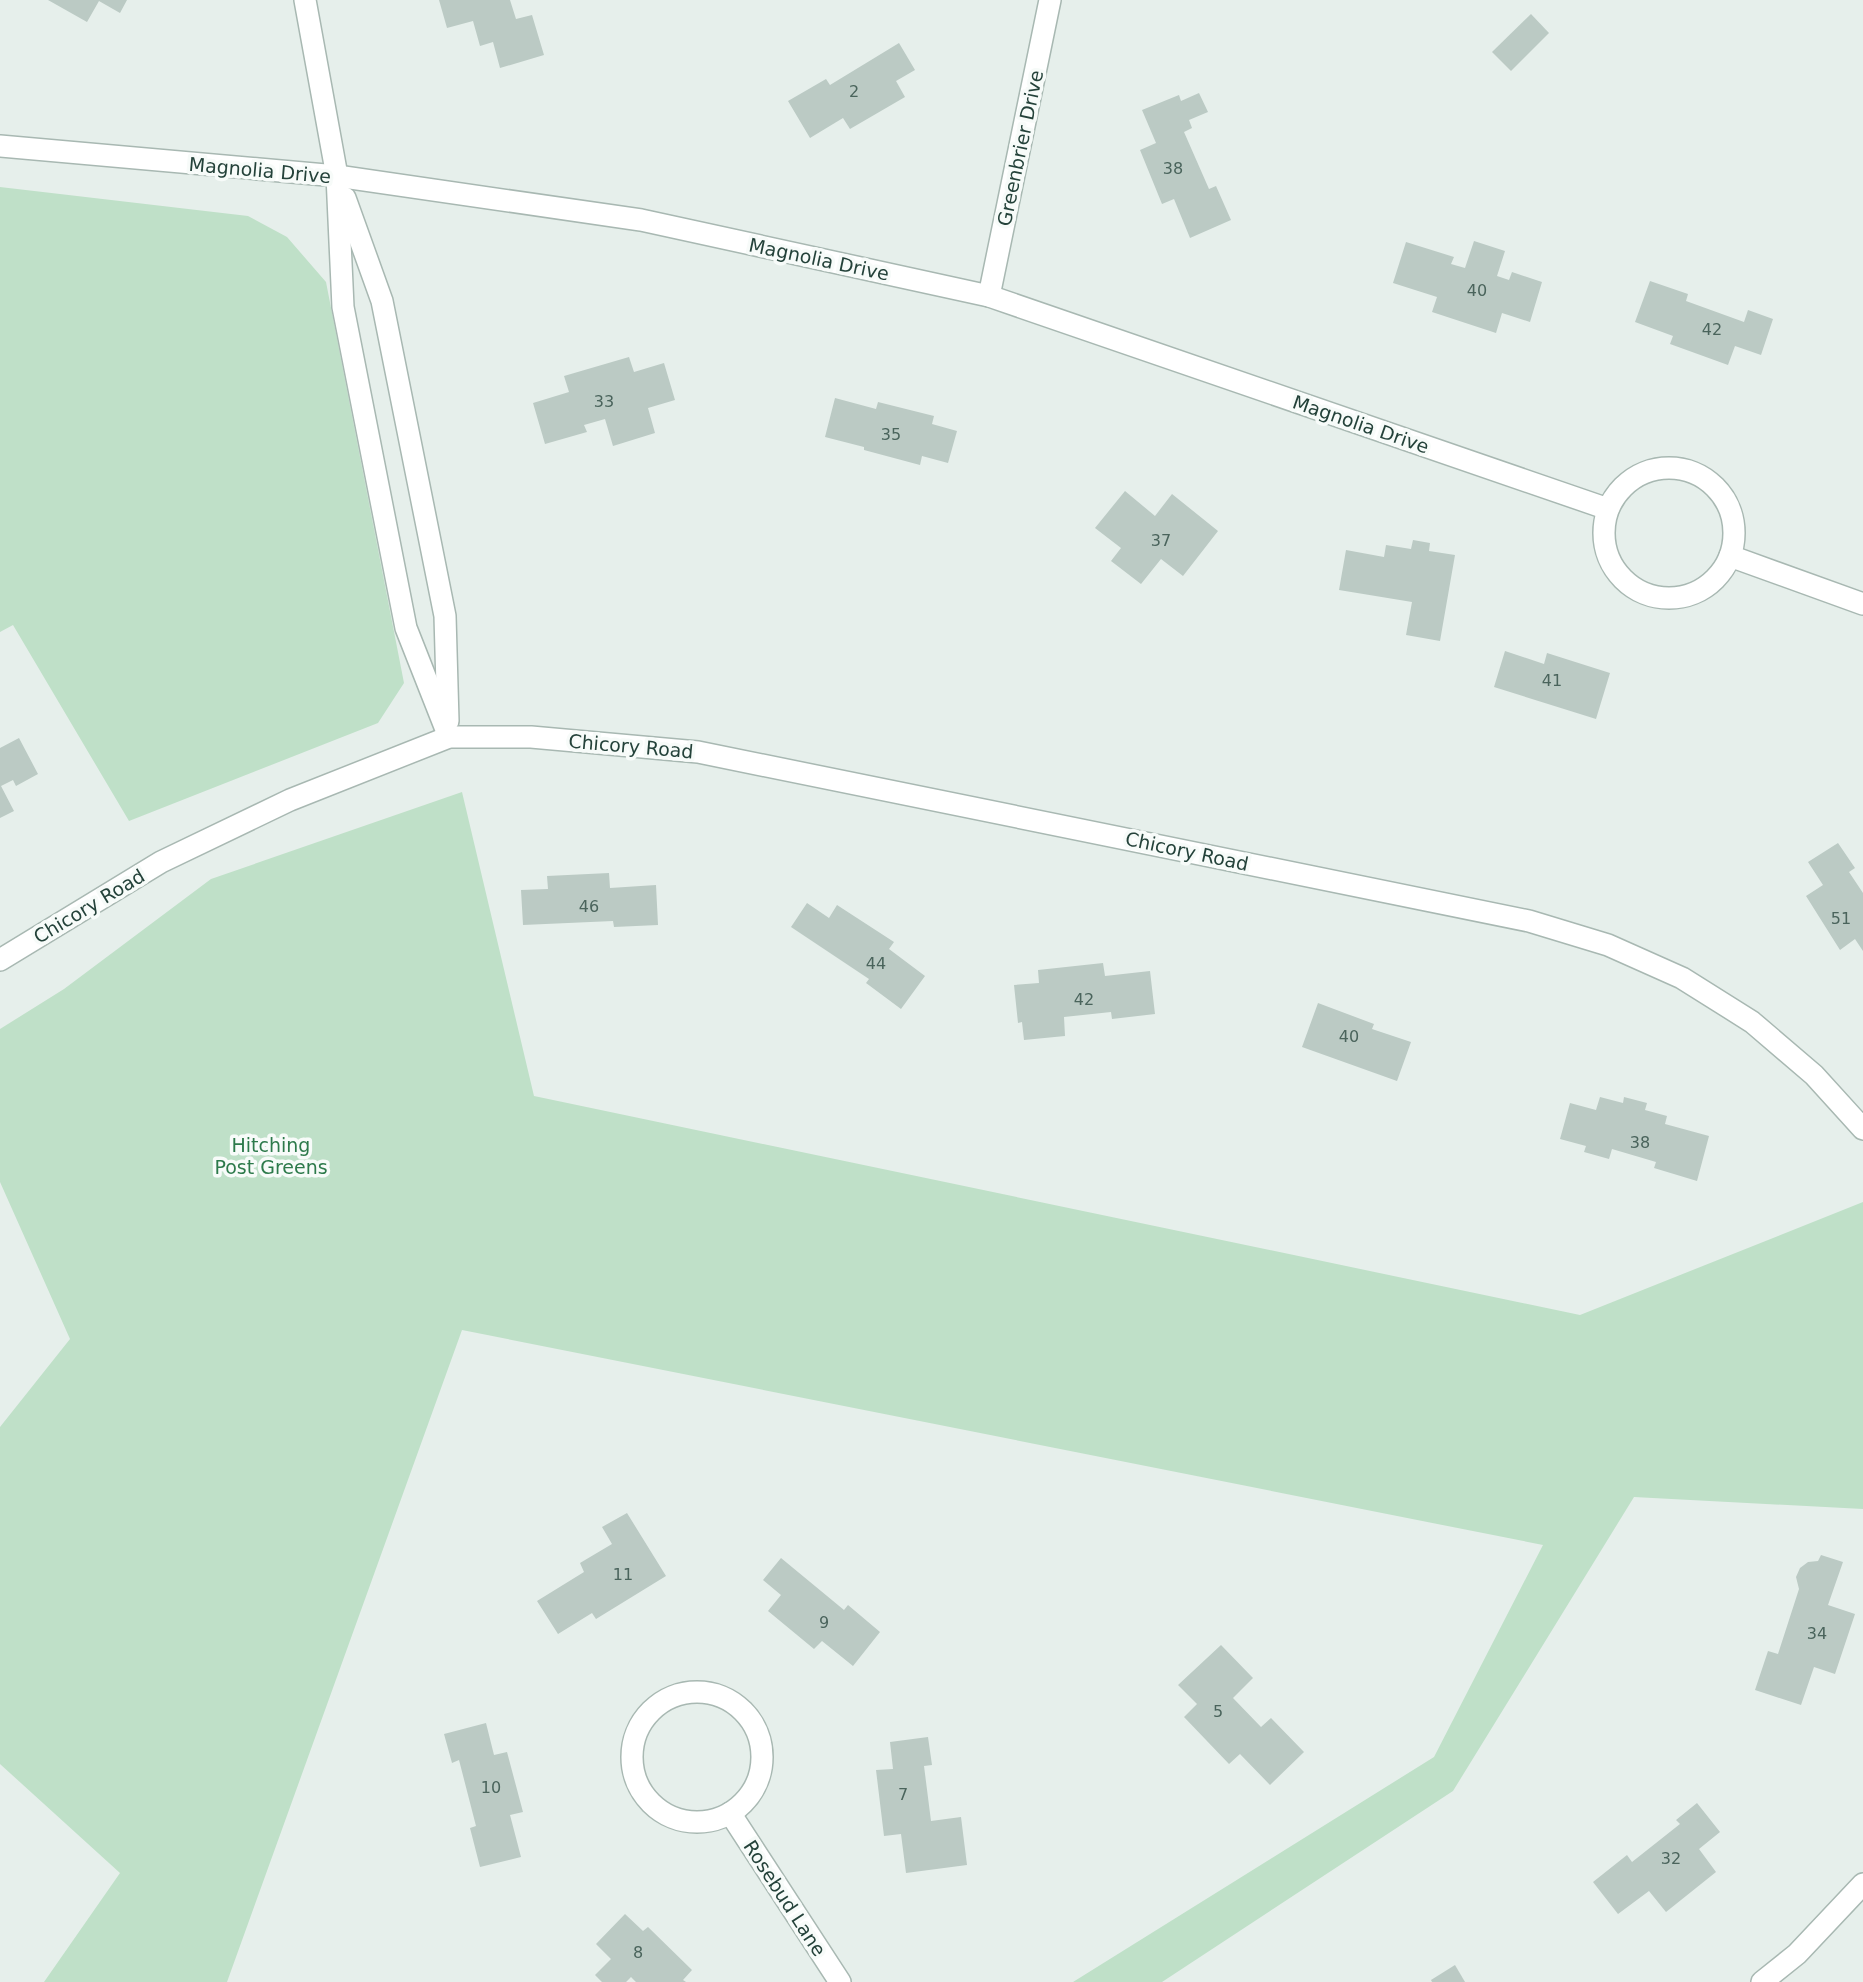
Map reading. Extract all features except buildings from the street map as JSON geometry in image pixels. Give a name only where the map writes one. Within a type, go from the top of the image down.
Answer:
[{"type":"street","points":[[305,0],[337,176],[343,307],[406,628],[449,737]]},
{"type":"street","name":"Greenbrier Drive","points":[[989,296],[1050,0]]},
{"type":"street","name":"Magnolia Drive","points":[[0,146],[337,176],[641,220],[989,296],[1608,509]]},
{"type":"street","points":[[337,176],[382,301],[445,616],[449,737]]},
{"type":"street","points":[[1659,468],[1686,470],[1711,482],[1727,504],[1735,530],[1730,556],[1715,580],[1692,594],[1665,599],[1639,592],[1618,574],[1606,550],[1603,536],[1608,509],[1614,497],[1633,478],[1659,468]]},
{"type":"street","points":[[1730,556],[1863,604]]},
{"type":"street","name":"Chicory Road","points":[[0,960],[161,862],[290,800],[449,737],[531,737],[698,752],[1530,921],[1608,945],[1682,978],[1762,1031],[1814,1075],[1863,1129]]},
{"type":"street","points":[[685,1693],[718,1695],[739,1707],[755,1726],[762,1758],[760,1774],[754,1790],[730,1813],[702,1823],[672,1818],[659,1811],[640,1789],[633,1767],[632,1745],[645,1717],[669,1698],[685,1693]]},
{"type":"street","name":"Rosebud Lane","points":[[730,1813],[840,1982]]},
{"type":"street","points":[[1762,1982],[1797,1954],[1863,1884]]},
{"type":"green space","points":[[0,187],[248,216],[287,237],[326,282],[404,683],[378,723],[129,821],[13,625],[0,632]]},
{"type":"green space","name":"Hitching Post Greens","points":[[462,792],[534,1096],[1580,1315],[1863,1202],[1863,1509],[1634,1497],[1453,1791],[1162,1982],[1073,1982],[1434,1757],[1543,1545],[462,1330],[227,1982],[44,1982],[120,1873],[0,1764],[0,1427],[70,1339],[0,1182],[0,1029],[64,989],[211,879]]}]
